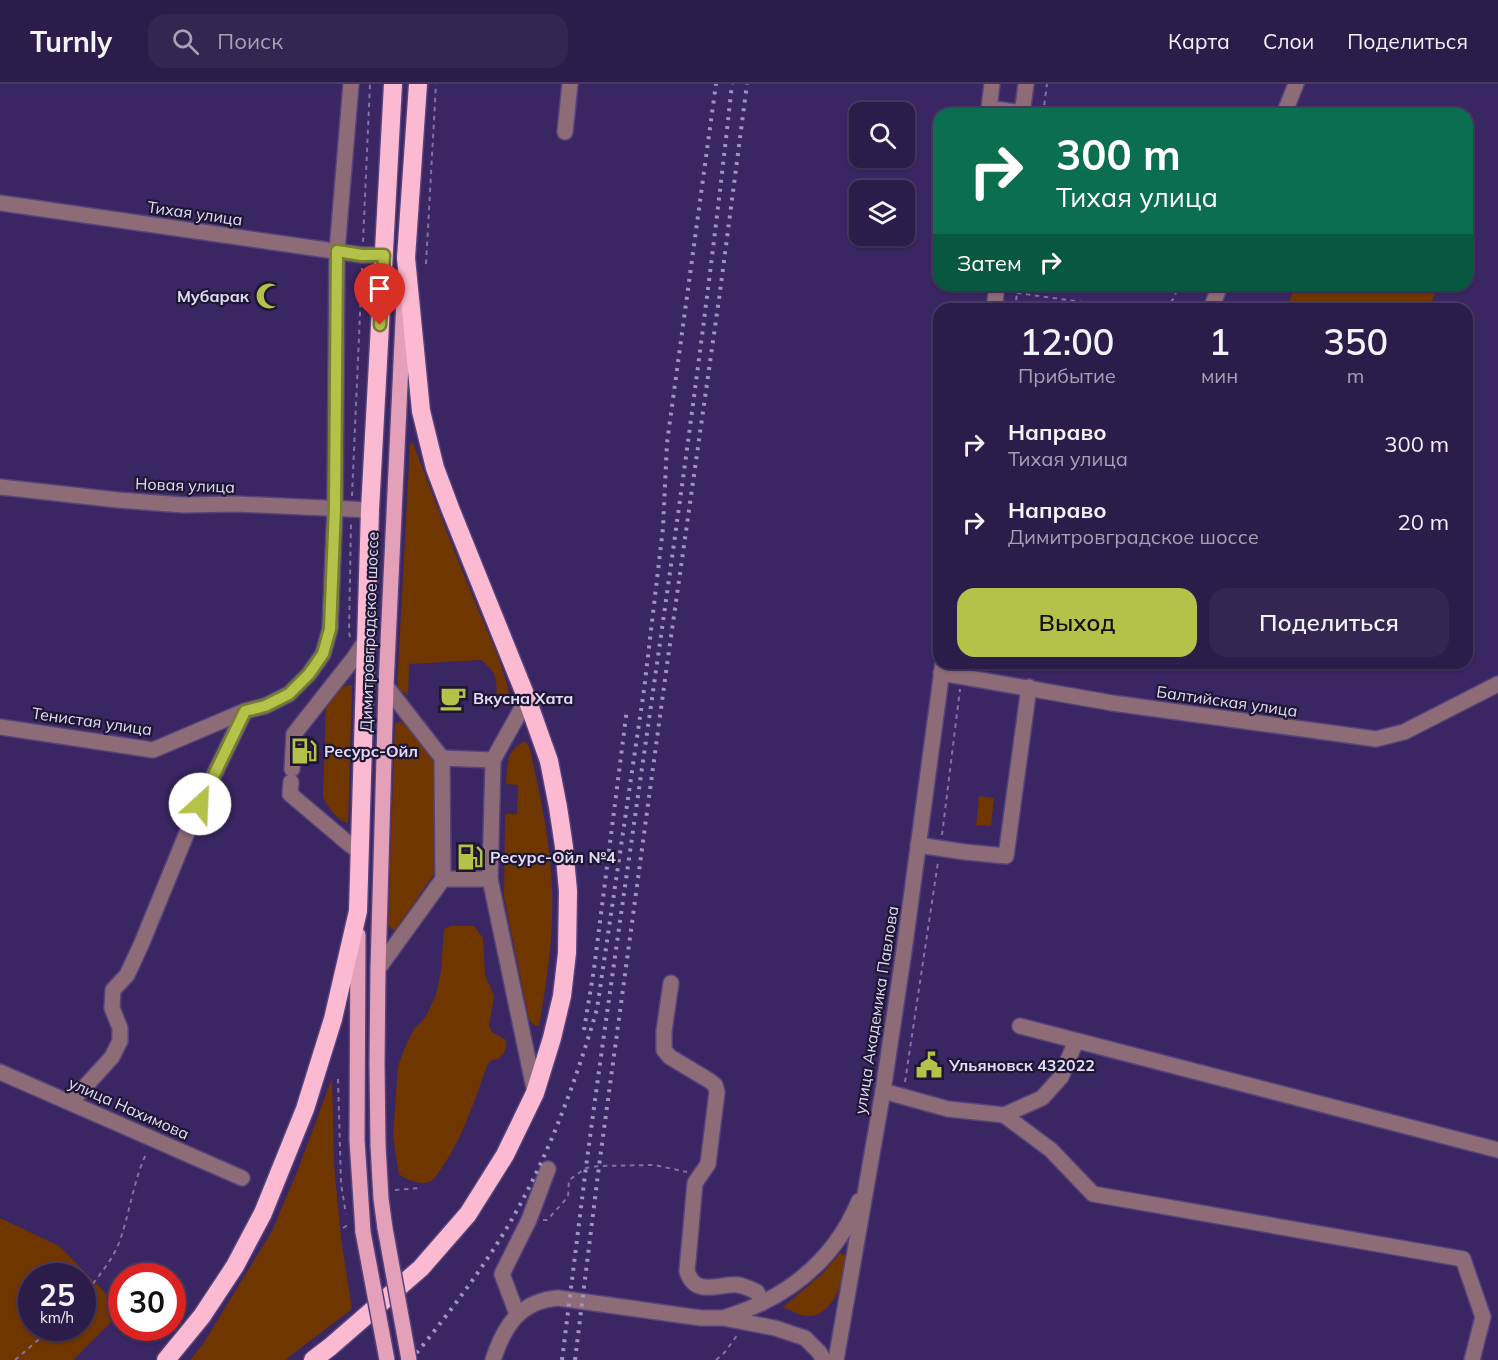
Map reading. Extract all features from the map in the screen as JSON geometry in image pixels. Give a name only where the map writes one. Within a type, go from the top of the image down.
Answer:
[{"type":"highway","name":"Димитровградское шоссе","points":[[358,911],[366,640],[361,510],[384,255],[393,84]]},
{"type":"highway","name":"Димитровградское шоссе","points":[[406,258],[418,84]]},
{"type":"highway","points":[[313,1360],[421,1268],[468,1214],[505,1155],[535,1093],[552,1038],[562,996],[567,953],[568,891],[564,847],[549,761],[528,699],[435,468],[421,411],[406,258]]},
{"type":"highway","points":[[166,1360],[202,1316],[229,1276],[263,1213],[305,1108],[333,1018],[358,911]]},
{"type":"main road","name":"Димитровградское шоссе","points":[[406,258],[386,686],[377,1064],[381,1199],[409,1360]]},
{"type":"main road","name":"Димитровградское шоссе","points":[[358,911],[357,1140],[363,1232],[387,1360]]},
{"type":"street","name":"Тенистая улица","points":[[0,727],[153,750],[245,711],[265,706],[289,694],[309,674],[323,654],[330,629],[335,508],[337,251],[351,84]]},
{"type":"street","points":[[565,132],[570,84]]},
{"type":"street","points":[[989,108],[992,84]]},
{"type":"street","points":[[1023,108],[1026,84]]},
{"type":"street","points":[[1286,108],[1296,84]]},
{"type":"street","name":"Тихая улица","points":[[0,203],[362,255],[384,255]]},
{"type":"street","name":"Новая улица","points":[[0,487],[183,505],[235,504],[361,510]]},
{"type":"street","points":[[359,851],[290,794],[294,734],[366,640]]},
{"type":"street","name":"улица Академика Павлова","points":[[836,1360],[883,1091],[942,669]]},
{"type":"street","name":"Балтийская улица","points":[[944,669],[961,677],[1112,703],[1376,740],[1404,732],[1498,684]]},
{"type":"street","points":[[378,969],[443,879],[442,758],[386,686]]},
{"type":"street","points":[[918,845],[1006,856],[1029,687]]},
{"type":"street","points":[[528,699],[493,760],[490,879],[535,1093]]},
{"type":"street","points":[[71,1102],[112,1057],[120,1041],[120,1028],[112,1008],[113,990],[127,975],[137,955],[193,818],[245,711]]},
{"type":"street","points":[[442,758],[493,760]]},
{"type":"street","points":[[443,879],[490,879]]},
{"type":"street","points":[[671,983],[664,1031],[664,1050],[670,1057],[711,1081],[717,1092],[708,1164],[695,1183],[687,1271],[689,1279],[709,1288],[740,1285],[756,1292],[762,1303]]},
{"type":"street","points":[[1020,1026],[1498,1150]]},
{"type":"street","points":[[883,1091],[948,1109],[1004,1115],[1042,1098],[1061,1077],[1076,1041]]},
{"type":"street","name":"улица Нахимова","points":[[0,1072],[242,1179]]},
{"type":"street","points":[[1004,1115],[1051,1150],[1093,1194],[1463,1259],[1483,1317],[1472,1360]]},
{"type":"street","points":[[723,1318],[762,1303],[791,1287],[810,1271],[842,1233],[864,1188],[870,1164]]},
{"type":"street","points":[[517,1314],[502,1274],[529,1220],[548,1169]]},
{"type":"street","points":[[493,1360],[502,1338],[517,1314],[533,1303],[558,1298],[702,1318],[723,1318],[775,1328],[805,1338],[824,1360]]},
{"type":"path","points":[[354,658],[348,632],[361,510],[362,255],[370,84]]},
{"type":"path","points":[[426,264],[436,84]]},
{"type":"path","points":[[1044,108],[1047,84]]},
{"type":"path","points":[[1016,303],[1017,293],[1090,303]]},
{"type":"path","points":[[903,1096],[940,848],[961,677]]},
{"type":"path","points":[[338,1079],[341,1184],[346,1215]]},
{"type":"path","points":[[96,1279],[113,1257],[120,1241],[141,1164],[153,1138]]},
{"type":"path","points":[[529,1220],[547,1220],[568,1197],[569,1180],[586,1168],[654,1165],[687,1172]]},
{"type":"path","points":[[392,1190],[419,1188]]},
{"type":"path","points":[[343,1228],[348,1225]]},
{"type":"path","points":[[716,1360],[725,1352],[746,1322]]},
{"type":"path","points":[[15,1360],[37,1341]]},
{"type":"shaded area","points":[[1293,291],[1436,291],[1431,303],[1289,303]]},
{"type":"shaded area","points":[[413,443],[506,679],[511,705],[497,698],[495,676],[481,660],[409,664],[408,695],[397,689],[410,444]]},
{"type":"shaded area","points":[[352,685],[348,823],[337,817],[323,797],[326,705],[340,687]]},
{"type":"shaded area","points":[[401,721],[436,760],[436,871],[395,931],[388,925],[395,724]]},
{"type":"shaded area","points":[[525,741],[529,746],[544,816],[552,887],[551,940],[539,1026],[529,1020],[504,897],[505,814],[517,814],[518,785],[506,784],[507,765],[514,749]]},
{"type":"shaded area","points":[[979,796],[994,798],[991,826],[976,825]]},
{"type":"shaded area","points":[[451,926],[474,926],[483,938],[485,975],[494,996],[489,1026],[492,1032],[506,1040],[506,1046],[500,1057],[491,1060],[487,1066],[467,1120],[447,1160],[436,1176],[426,1183],[409,1180],[399,1174],[393,1137],[398,1066],[414,1029],[425,1018],[436,995],[441,971],[444,929]]},
{"type":"shaded area","points":[[332,1078],[334,1165],[341,1238],[352,1309],[285,1360],[190,1360],[203,1344],[272,1231]]},
{"type":"shaded area","points":[[0,1218],[59,1246],[76,1263],[18,1263],[18,1341],[92,1341],[73,1360],[0,1360]]},
{"type":"shaded area","points":[[840,1253],[847,1256],[844,1271],[834,1300],[829,1306],[814,1316],[799,1314],[783,1307],[823,1273]]},
{"type":"shaded area","points":[[96,1284],[108,1296],[108,1325],[96,1337]]},
{"type":"railway","points":[[411,1360],[474,1278],[508,1226],[536,1174],[559,1120],[597,1009],[644,690],[663,528],[667,443],[716,84]]},
{"type":"railway","points":[[562,1360],[604,1032],[699,355],[732,84]]},
{"type":"railway","points":[[575,1360],[599,1166],[747,84]]},
{"type":"railway","points":[[584,1030],[594,969],[627,709]]},
{"type":"place","name":"Мубарак","points":[[269,296]]},
{"type":"place","name":"Вкусна Хата","points":[[453,698]]},
{"type":"place","name":"Ресурс-Ойл","points":[[304,751]]},
{"type":"place","name":"Ресурс-Ойл №4","points":[[470,857]]},
{"type":"place","name":"Ульяновск 432022","points":[[929,1065]]},
{"type":"route","points":[[200,804],[245,711],[265,706],[289,694],[309,674],[323,654],[330,629],[335,508],[337,251],[362,255],[384,255],[380,325]]}]
